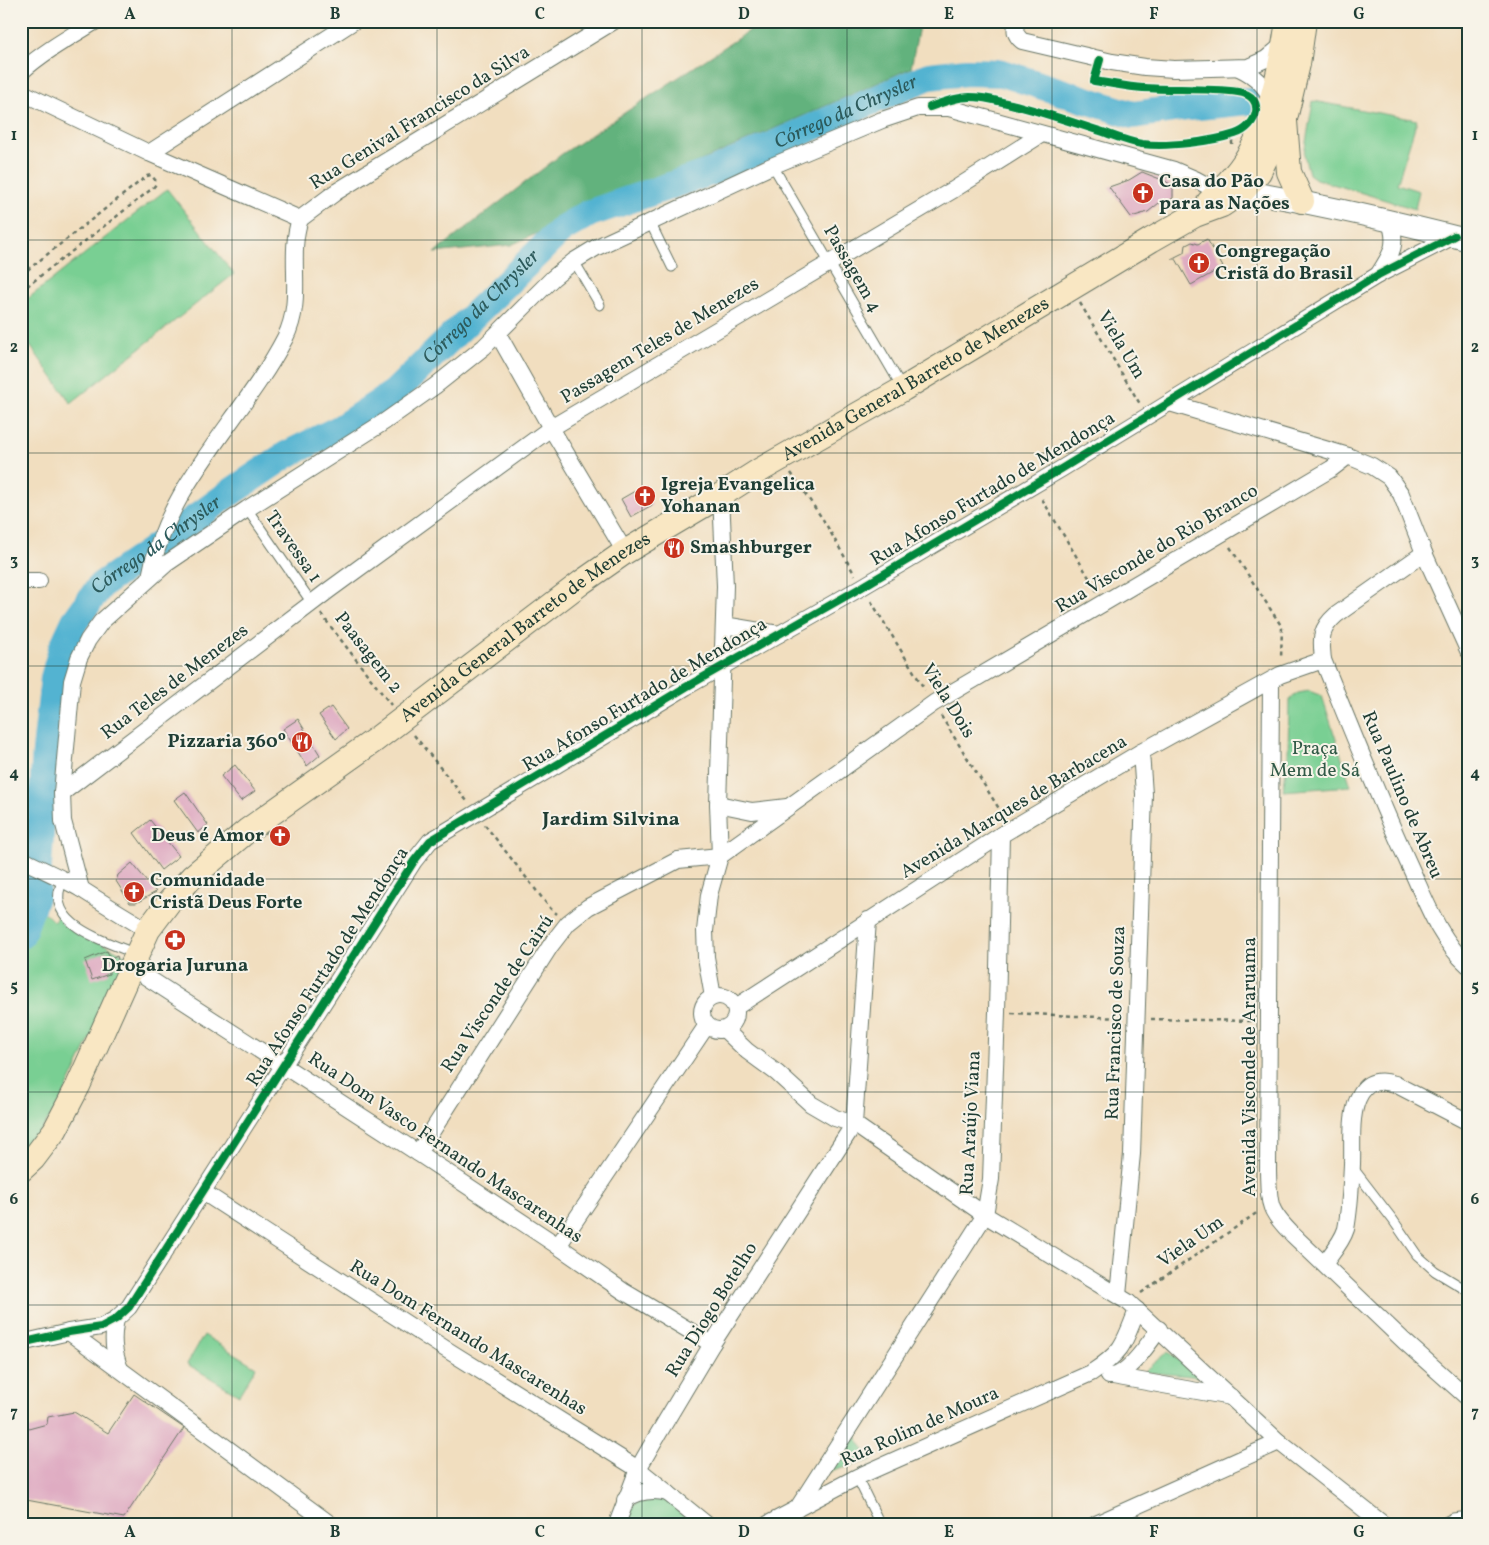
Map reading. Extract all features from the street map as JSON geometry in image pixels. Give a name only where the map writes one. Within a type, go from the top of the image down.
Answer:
[{"type":"main road","points":[[1195,215],[1222,204],[1243,191],[1259,172],[1285,119],[1298,64],[1304,21]]},
{"type":"main road","points":[[1195,215],[1219,192],[1241,166],[1250,151],[1262,126],[1271,99],[1286,32]]},
{"type":"main road","points":[[1285,119],[1289,172],[1302,201]]},
{"type":"main road","name":"Avenida General Barreto de Menezes","points":[[21,1170],[33,1159],[55,1130],[78,1086],[148,930],[168,902],[192,877],[248,830],[375,740],[401,718],[625,552],[762,469],[903,389],[1195,215]]},
{"type":"street","points":[[21,72],[57,45],[96,21]]},
{"type":"street","name":"Rua Genival Francisco da Silva","points":[[300,219],[336,192],[614,21]]},
{"type":"street","points":[[1017,21],[1015,32],[1016,36],[1022,41],[1112,62],[1174,69],[1239,68],[1260,62],[1286,32]]},
{"type":"street","points":[[149,153],[348,23]]},
{"type":"street","points":[[1239,68],[1258,80],[1268,91],[1271,99]]},
{"type":"street","points":[[21,92],[149,153],[300,219],[295,243],[296,282],[294,311],[286,336],[266,370],[186,486],[169,516],[153,559],[150,577]]},
{"type":"street","points":[[81,889],[63,821],[62,793],[72,681],[79,658],[88,640],[101,622],[166,564],[247,509],[384,422],[435,386],[484,347],[553,278],[574,261],[597,247],[773,166],[882,120],[918,108],[950,108],[1174,170],[1219,192],[1243,191],[1302,201],[1461,238]]},
{"type":"street","name":"Passagem Teles de Menezes","points":[[312,603],[551,428],[953,190],[1042,134]]},
{"type":"street","name":"Rua Afonso Furtado de Mendonça","points":[[1378,275],[1390,256],[1394,244],[1393,230],[1388,220]]},
{"type":"street","name":"Rua Afonso Furtado de Mendonça","points":[[21,1343],[101,1327],[116,1319],[130,1307],[414,861],[430,841],[678,692],[862,587],[1033,485],[1378,275],[1461,238]]},
{"type":"street","points":[[498,334],[551,428],[625,552]]},
{"type":"street","points":[[1170,403],[1348,456],[1372,466],[1390,477],[1401,494],[1424,553],[1468,650]]},
{"type":"street","name":"Rua Visconde do Rio Branco","points":[[720,856],[934,704],[1331,469],[1348,456]]},
{"type":"street","points":[[713,997],[706,956],[705,931],[709,896],[720,856],[718,804],[725,586],[721,495]]},
{"type":"street","name":"Rua Paulino de Abreu","points":[[1424,553],[1328,622],[1321,639],[1324,660],[1382,805],[1441,933],[1456,955],[1468,965]]},
{"type":"street","points":[[21,581],[39,581]]},
{"type":"street","name":"Rua Teles de Menezes","points":[[62,793],[312,603]]},
{"type":"street","name":"Rua Afonso Furtado de Mendonça","points":[[724,625],[779,634]]},
{"type":"street","name":"Avenida Marques de Barbacena","points":[[736,1007],[1006,832],[1141,752],[1276,678],[1324,660]]},
{"type":"street","name":"Avenida Visconde de Araruama","points":[[1276,678],[1269,1204],[1278,1219],[1324,1264],[1404,1341],[1468,1398]]},
{"type":"street","name":"Rua Francisco de Souza","points":[[1128,1302],[1144,794],[1141,752]]},
{"type":"street","name":"Rua Visconde do Rio Branco","points":[[718,804],[752,811],[789,807]]},
{"type":"street","name":"Rua Araújo Viana","points":[[797,1508],[985,1215],[991,1179],[1006,832]]},
{"type":"street","name":"Rua Visconde de Cairú","points":[[418,1153],[551,945],[568,923],[588,907],[678,860],[720,856]]},
{"type":"street","points":[[23,860],[81,889],[94,899],[148,930]]},
{"type":"street","points":[[848,1122],[868,920]]},
{"type":"street","name":"Rua Dom Vasco Fernando Mascarenhas","points":[[134,961],[283,1065],[623,1291],[712,1344]]},
{"type":"street","points":[[713,997],[729,998],[736,1007],[737,1012],[734,1023],[725,1030],[715,1030],[707,1025],[702,1016],[705,1003],[713,997]]},
{"type":"street","points":[[558,1246],[707,1025]]},
{"type":"street","points":[[725,1030],[794,1090],[821,1101],[848,1122],[985,1215],[1128,1302],[1279,1442],[1383,1524]]},
{"type":"street","points":[[1324,1264],[1338,1246],[1345,1232],[1356,1103],[1361,1092],[1368,1085],[1384,1080],[1409,1090],[1468,1122]]},
{"type":"street","name":"Rua Diogo Botelho","points":[[617,1524],[638,1469],[848,1122]]},
{"type":"street","name":"Rua Dom Fernando Mascarenhas","points":[[203,1192],[444,1348],[638,1469],[669,1494],[693,1517],[706,1524]]},
{"type":"street","name":"Rua Rolim de Moura","points":[[768,1524],[856,1477],[1092,1373],[1116,1354],[1124,1343],[1128,1302]]},
{"type":"street","points":[[116,1319],[113,1346],[120,1369]]},
{"type":"street","points":[[1113,1376],[1126,1369],[1142,1353],[1159,1330]]},
{"type":"street","points":[[69,1332],[330,1524]]},
{"type":"street","points":[[1092,1373],[1231,1397]]},
{"type":"street","points":[[1096,1524],[1279,1442]]},
{"type":"street","points":[[625,1500],[633,1495],[645,1492],[657,1491],[669,1494]]},
{"type":"lane","name":"Passagem 4","points":[[773,166],[903,389]]},
{"type":"lane","points":[[650,222],[672,268]]},
{"type":"lane","points":[[574,261],[600,305]]},
{"type":"lane","name":"Travessa 1","points":[[247,509],[312,603]]},
{"type":"lane","points":[[58,877],[57,897],[65,916],[78,927],[134,961]]},
{"type":"lane","points":[[1352,1166],[1417,1255],[1435,1271],[1468,1291]]},
{"type":"lane","points":[[856,1477],[880,1524]]},
{"type":"lane","points":[[1442,1524],[1453,1518],[1461,1518],[1468,1522]]},
{"type":"path","points":[[1223,138],[1238,134]]},
{"type":"path","points":[[21,275],[148,176],[151,175],[155,179],[156,184],[153,188],[21,291]]},
{"type":"path","points":[[1033,485],[1105,603]]},
{"type":"path","points":[[1221,534],[1282,627],[1276,678]]},
{"type":"green space","points":[[764,21],[920,21],[911,68],[511,245],[434,253],[562,154]]},
{"type":"green space","points":[[1313,101],[1417,120],[1397,184],[1419,191],[1415,209],[1316,179],[1309,174],[1304,154]]},
{"type":"green space","points":[[167,189],[234,274],[71,403],[21,333],[21,304]]},
{"type":"green space","name":"Praça Mem de Sá","points":[[1309,691],[1322,696],[1351,786],[1283,791],[1288,755],[1289,700],[1298,693]]},
{"type":"green space","points":[[41,909],[54,922],[57,916],[93,939],[129,957],[58,1107],[21,1157],[21,956]]},
{"type":"green space","points":[[204,1335],[256,1367],[239,1395],[187,1364]]},
{"type":"green space","points":[[1168,1352],[1201,1377],[1144,1372]]},
{"type":"green space","points":[[854,1434],[872,1460],[829,1472]]},
{"type":"green space","points":[[656,1498],[669,1501],[688,1518],[690,1524],[619,1524],[634,1505]]},
{"type":"building","name":"Casa do Pão para as Nações","points":[[1142,172],[1173,186],[1173,198],[1164,204],[1159,203],[1148,212],[1131,217],[1109,187],[1129,180]]},
{"type":"building","name":"Congregação Cristã do Brasil","points":[[1207,239],[1223,267],[1191,285],[1176,259],[1171,259],[1185,252],[1186,245],[1192,242],[1198,244]]},
{"type":"building","points":[[642,487],[652,505],[631,517],[621,499]]},
{"type":"building","points":[[331,707],[347,729],[336,739],[319,715]]},
{"type":"building","name":"Pizzaria 360º","points":[[298,719],[320,755],[307,766],[283,729]]},
{"type":"building","points":[[235,765],[255,791],[241,801],[221,776]]},
{"type":"building","points":[[185,792],[208,825],[198,833],[174,800]]},
{"type":"building","points":[[150,820],[179,856],[161,870],[134,833]]},
{"type":"building","points":[[132,863],[156,892],[136,903],[130,903],[116,881],[118,875]]},
{"type":"building","points":[[107,951],[111,959],[117,956],[119,964],[109,970],[109,974],[92,980],[85,960]]},
{"type":"building","points":[[134,1394],[184,1428],[124,1518],[21,1499],[21,1431],[47,1424],[48,1417],[74,1412],[108,1433]]},
{"type":"waterway","name":"Córrego da Chrysler","points":[[21,935],[36,894],[46,750],[54,678],[62,649],[75,621],[101,585],[286,455],[341,428],[394,393],[562,229],[590,213],[714,171],[929,76],[967,72],[1002,73],[1133,115],[1249,101]]},
{"type":"cycle path","points":[[930,107],[960,98],[986,98],[1035,110],[1133,142],[1152,145],[1189,143],[1225,137],[1243,130],[1254,119],[1256,105],[1253,99],[1238,92],[1143,88],[1094,81],[1100,60]]},
{"type":"cycle path","points":[[21,1343],[101,1327],[116,1319],[129,1307],[414,861],[430,841],[686,687],[862,587],[1061,469],[1378,275],[1454,236]]},
{"type":"place","name":"Casa do Pão para as Nações","points":[[1143,193]]},
{"type":"place","name":"Congregação Cristã do Brasil","points":[[1199,263]]},
{"type":"place","name":"Igreja Evangelica Yohanan","points":[[645,496]]},
{"type":"place","name":"Smashburger","points":[[674,548]]},
{"type":"place","name":"Pizzaria 360º","points":[[302,742]]},
{"type":"place","name":"Deus é Amor","points":[[280,836]]},
{"type":"place","name":"Comunidade Cristã Deus Forte","points":[[134,892]]},
{"type":"place","name":"Drogaria Juruna","points":[[175,940]]},
{"type":"district","name":"Jardim Silvina","points":[[611,820]]}]
